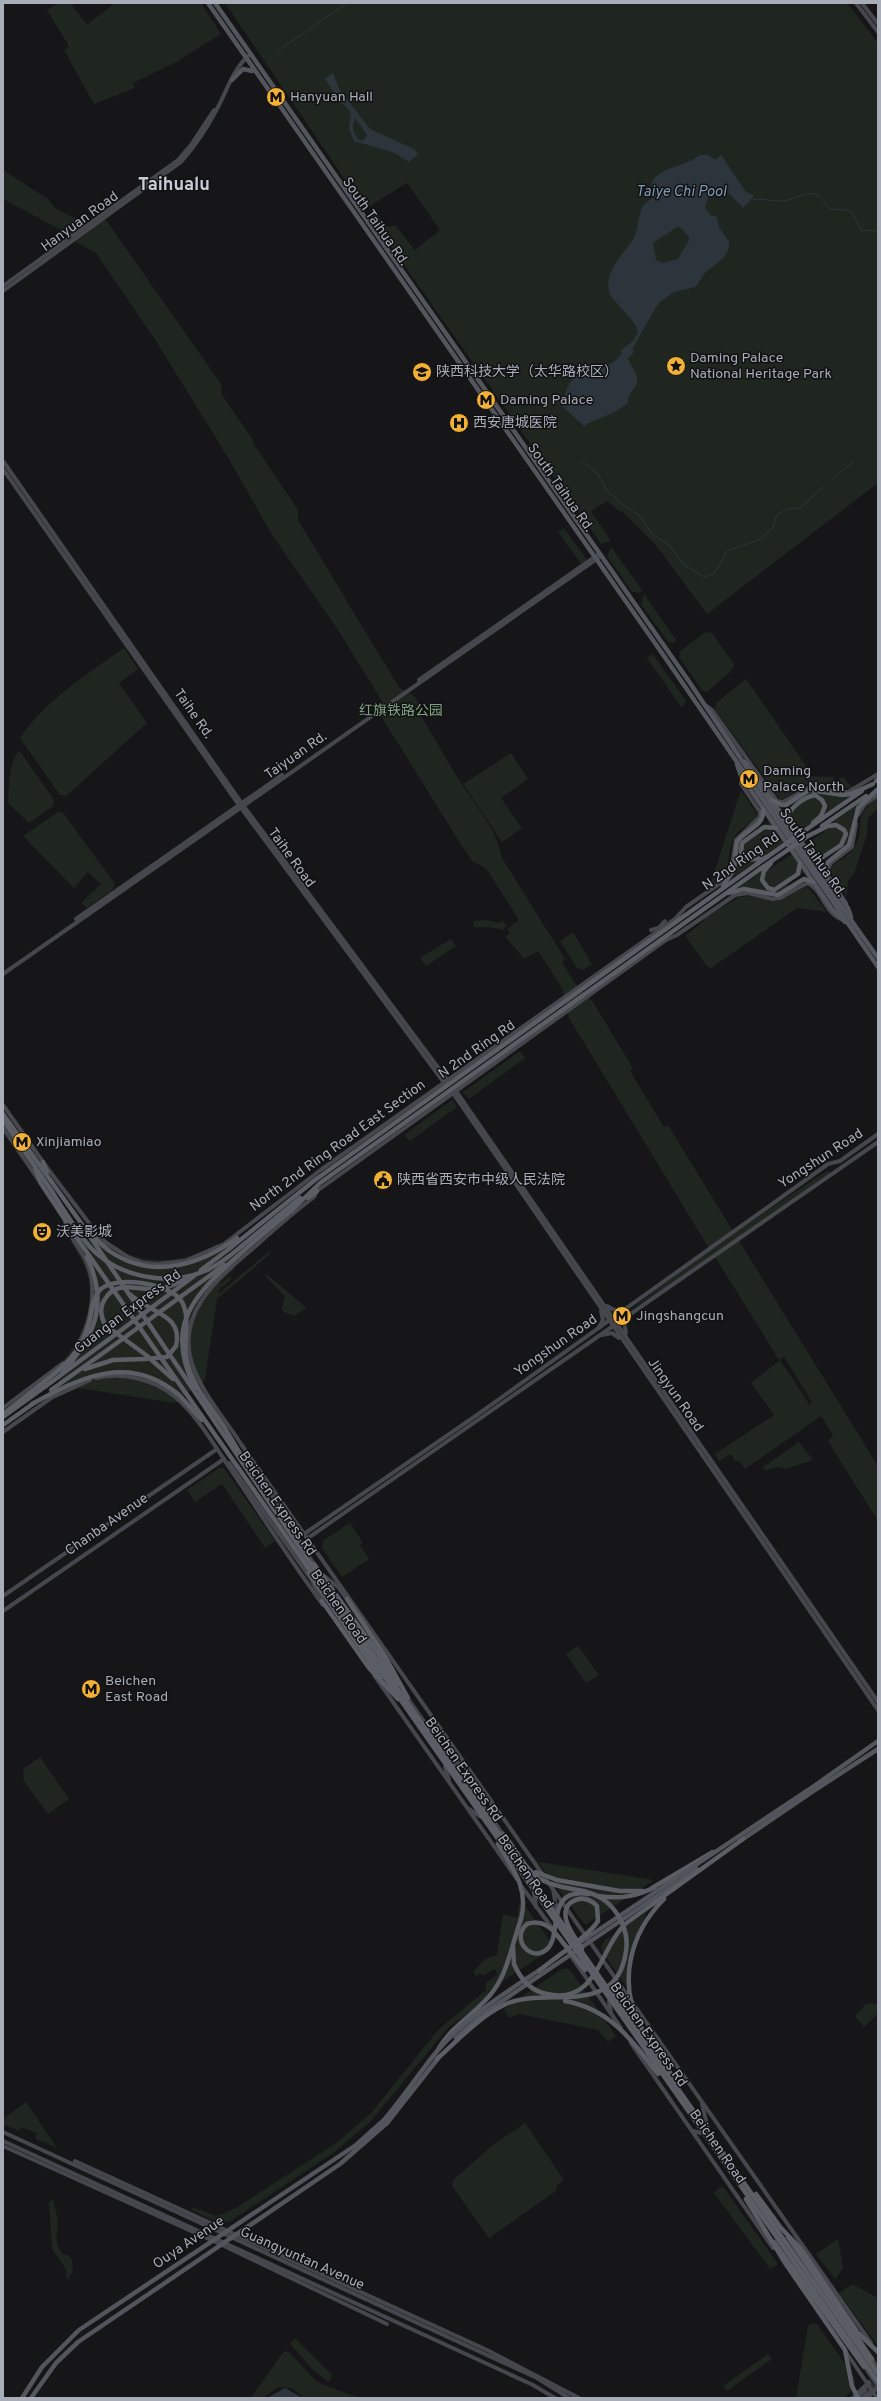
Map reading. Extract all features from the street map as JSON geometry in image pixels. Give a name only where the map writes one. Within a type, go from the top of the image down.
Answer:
[{"type":"highway","points":[[772,800],[782,805],[786,805],[809,790],[843,795],[851,794],[876,781]]},
{"type":"highway","name":"N 2nd Ring Rd","points":[[81,1223],[111,1252],[151,1268],[168,1268],[182,1265],[204,1258],[226,1246],[447,1083],[673,927],[762,870],[806,834],[820,818],[876,781]]},
{"type":"highway","points":[[825,875],[824,869],[828,862],[849,845],[858,808],[878,788]]},
{"type":"highway","name":"N 2nd Ring Rd","points":[[3,1120],[90,1247],[122,1270],[140,1276],[168,1278],[203,1272],[245,1246],[320,1183],[651,946],[756,862],[806,834],[878,788]]},
{"type":"highway","points":[[787,821],[787,816],[791,809],[815,795],[822,800],[825,806],[820,818]]},
{"type":"highway","points":[[717,892],[734,869],[737,842],[759,824],[762,819],[763,809]]},
{"type":"highway","points":[[806,834],[836,824],[844,830],[846,834],[844,841],[830,852],[819,858],[811,855]]},
{"type":"highway","points":[[756,862],[743,856],[741,852],[742,843],[764,827],[776,828]]},
{"type":"highway","points":[[762,870],[763,882],[768,888],[774,890],[798,874],[800,863]]},
{"type":"highway","points":[[723,895],[744,889],[778,895],[804,879],[813,882]]},
{"type":"highway","points":[[651,946],[666,940],[675,920]]},
{"type":"highway","points":[[665,927],[673,927]]},
{"type":"highway","points":[[3,1114],[81,1223]]},
{"type":"highway","points":[[43,1162],[48,1178]]},
{"type":"highway","points":[[35,1166],[40,1182],[65,1220],[187,1394],[197,1412]]},
{"type":"highway","name":"N 2nd Ring Rd","points":[[292,1210],[320,1183]]},
{"type":"highway","points":[[203,1404],[189,1376],[184,1357],[183,1332],[186,1317],[193,1302],[204,1287],[245,1246],[317,1191]]},
{"type":"highway","name":"Guangan Express Rd","points":[[3,1418],[45,1384],[55,1380],[200,1271],[263,1220]]},
{"type":"highway","name":"Beichen Express Rd","points":[[81,1223],[203,1404],[244,1461],[301,1549],[491,1820],[680,2095],[734,2177],[878,2382]]},
{"type":"highway","points":[[55,1380],[77,1355],[93,1329],[98,1296],[96,1280],[81,1244]]},
{"type":"highway","name":"Guangan Express Rd","points":[[3,1425],[50,1393],[245,1246]]},
{"type":"highway","points":[[187,1394],[158,1365],[105,1325],[101,1310],[107,1295],[118,1288],[165,1288],[200,1271]]},
{"type":"highway","points":[[3,1414],[45,1384],[67,1363],[78,1349],[88,1328],[96,1296],[103,1288],[118,1282],[159,1287],[171,1291],[182,1303],[187,1320],[185,1347],[188,1368],[197,1387],[224,1427],[244,1461]]},
{"type":"highway","points":[[68,1378],[99,1363],[123,1358],[161,1359],[172,1353],[178,1339],[175,1325],[171,1319],[141,1304],[124,1288]]},
{"type":"highway","points":[[50,1393],[76,1381],[102,1373],[129,1372],[167,1387],[197,1412]]},
{"type":"highway","name":"Beichen Express Rd","points":[[197,1412],[215,1434],[600,1987],[739,2174],[878,2374]]},
{"type":"highway","points":[[301,1549],[321,1572],[380,1656],[398,1685]]},
{"type":"highway","points":[[299,1554],[314,1583],[391,1690]]},
{"type":"highway","points":[[346,1599],[386,1658],[418,1715]]},
{"type":"highway","points":[[322,1601],[369,1668],[413,1718]]},
{"type":"highway","points":[[435,2058],[496,2010],[517,2000],[537,1998],[571,1998],[598,1992],[612,1982],[620,1971],[626,1956],[626,1940],[620,1919],[608,1903],[588,1891],[544,1881],[536,1875],[522,1859],[491,1820]]},
{"type":"highway","points":[[435,2058],[442,2042],[460,2022],[495,1990],[502,1976],[523,1911],[523,1888],[518,1876],[489,1826]]},
{"type":"highway","points":[[514,1939],[514,1964],[525,1982],[534,1989],[546,1994],[568,1994],[583,1987],[590,1980],[613,1939],[625,1924],[743,1839]]},
{"type":"highway","points":[[600,1987],[582,1967],[556,1934],[551,1928],[537,1922],[527,1924],[522,1930],[520,1942],[524,1947],[532,1953],[544,1951],[551,1944],[554,1935],[554,1930],[554,1925],[557,1910],[570,1897],[586,1894],[625,1897],[642,1894],[728,1843]]},
{"type":"highway","points":[[522,1859],[541,1875],[556,1880],[629,1892],[655,1887]]},
{"type":"highway","points":[[680,1885],[656,1907],[642,1925],[632,1952],[629,1971],[629,1989],[636,2016],[680,2095]]},
{"type":"highway","points":[[539,1970],[562,1951],[573,1943],[579,1939],[590,1930],[598,1921],[597,1906],[583,1898],[572,1901],[566,1908],[565,1921],[576,1938],[579,1943],[600,1980]]},
{"type":"highway","points":[[537,1998],[574,2003],[604,2015],[628,2034],[680,2095]]},
{"type":"highway","points":[[739,2174],[781,2228],[872,2359]]},
{"type":"highway","points":[[734,2177],[785,2263],[845,2350],[852,2386],[858,2398]]},
{"type":"highway","points":[[781,2228],[801,2249],[858,2333],[878,2352]]},
{"type":"highway","points":[[771,2238],[845,2343],[864,2367]]},
{"type":"main road","name":"South Taihua Rd.","points":[[208,3],[244,57],[735,759],[851,924],[878,958]]},
{"type":"main road","name":"South Taihua Rd.","points":[[215,3],[705,705],[878,967]]},
{"type":"main road","points":[[856,3],[878,32]]},
{"type":"main road","points":[[862,3],[878,24]]},
{"type":"main road","name":"Hanyuan Road","points":[[3,286],[178,160],[191,145],[219,102],[244,57],[250,53]]},
{"type":"main road","name":"Hanyuan Road","points":[[3,291],[181,162],[194,147],[208,126],[244,57]]},
{"type":"main road","points":[[232,80],[243,69],[249,69],[256,74]]},
{"type":"main road","points":[[3,461],[124,638]]},
{"type":"main road","points":[[3,469],[54,544],[124,638]]},
{"type":"main road","name":"Taiyuan Rd.","points":[[3,971],[600,555]]},
{"type":"main road","name":"Taihe Rd.","points":[[124,638],[241,805]]},
{"type":"main road","points":[[705,705],[712,710],[777,801],[784,802],[810,787],[848,792],[878,774]]},
{"type":"main road","points":[[739,755],[848,908]]},
{"type":"main road","points":[[735,759],[741,776],[813,882],[841,919],[851,924]]},
{"type":"main road","name":"North 2nd Ring Road East Section","points":[[3,1105],[48,1169],[105,1242],[128,1257],[144,1263],[158,1264],[186,1261],[224,1244],[306,1180],[447,1083],[652,931],[665,927],[675,920],[686,907],[719,884],[727,876],[732,865],[736,840],[759,819],[761,814],[741,784],[741,776]]},
{"type":"main road","points":[[851,924],[848,908],[826,872],[827,867],[852,847],[860,810],[878,795]]},
{"type":"main road","name":"Taiyuan Rd.","points":[[3,974],[241,805]]},
{"type":"main road","name":"Taihe Road","points":[[241,805],[447,1083]]},
{"type":"main road","name":"North 2nd Ring Road East Section","points":[[192,1322],[200,1301],[213,1284],[314,1197],[317,1191],[666,940],[677,935],[735,895],[748,893],[776,898],[804,884],[810,884],[831,913],[841,919]]},
{"type":"main road","points":[[659,928],[665,921]]},
{"type":"main road","points":[[652,931],[665,927]]},
{"type":"main road","name":"Jingyun Road","points":[[455,1092],[596,1302],[632,1344],[878,1702]]},
{"type":"main road","name":"Jingyun Road","points":[[455,1092],[604,1303],[626,1345],[878,1710]]},
{"type":"main road","points":[[3,1128],[40,1182]]},
{"type":"main road","name":"Yongshun Road","points":[[308,1538],[592,1341],[641,1298],[828,1164],[840,1161],[878,1134]]},
{"type":"main road","name":"Yongshun Road","points":[[304,1534],[587,1337],[641,1307],[714,1258],[878,1142]]},
{"type":"main road","points":[[3,1408],[63,1363],[72,1353],[82,1336],[91,1300],[92,1278],[85,1259],[68,1232],[65,1220]]},
{"type":"main road","points":[[604,1303],[611,1310],[619,1311],[641,1298]]},
{"type":"main road","points":[[587,1337],[602,1322],[602,1312],[596,1302]]},
{"type":"main road","points":[[632,1344],[624,1329],[624,1322],[641,1307]]},
{"type":"main road","name":"Beichen Road","points":[[192,1322],[190,1349],[196,1375],[304,1534],[878,2352]]},
{"type":"main road","points":[[592,1341],[610,1332],[616,1334],[626,1345]]},
{"type":"main road","name":"Beichen Road","points":[[3,1432],[62,1391],[88,1380],[112,1376],[143,1380],[174,1396],[189,1411],[223,1458],[312,1590],[449,1782],[537,1909],[569,1950],[570,1956],[868,2383],[869,2391],[877,2398]]},
{"type":"main road","points":[[242,1444],[318,1571],[496,1825],[609,1990],[878,2368]]},
{"type":"main road","name":"Chanba Avenue","points":[[3,1596],[216,1449]]},
{"type":"main road","points":[[223,1458],[239,1475],[481,1817],[873,2378],[878,2387],[858,2398]]},
{"type":"main road","name":"Chanba Avenue","points":[[3,1611],[223,1458]]},
{"type":"main road","points":[[318,1571],[339,1588],[346,1599]]},
{"type":"main road","points":[[310,1577],[322,1601]]},
{"type":"main road","points":[[435,2058],[483,2014],[743,1839],[878,1741]]},
{"type":"main road","points":[[385,2122],[435,2058],[471,2019],[539,1970],[728,1843],[878,1749]]},
{"type":"main road","points":[[448,1756],[469,1770]]},
{"type":"main road","points":[[445,1767],[449,1782]]},
{"type":"main road","points":[[491,1800],[496,1825]]},
{"type":"main road","points":[[467,1808],[481,1817]]},
{"type":"main road","points":[[552,1888],[558,1916]]},
{"type":"main road","points":[[534,1893],[537,1909]]},
{"type":"main road","points":[[609,1990],[632,2003]]},
{"type":"main road","points":[[609,2001],[612,2015]]},
{"type":"main road","points":[[702,2101],[708,2129]]},
{"type":"main road","points":[[689,2126],[690,2117]]},
{"type":"main road","name":"Ouya Avenue","points":[[22,2398],[42,2367],[79,2330],[213,2239],[356,2145],[385,2122]]},
{"type":"main road","name":"Ouya Avenue","points":[[31,2398],[56,2363],[78,2342],[221,2243],[340,2164],[385,2122]]},
{"type":"main road","points":[[693,2131],[701,2133]]},
{"type":"main road","name":"Guangyuntan Avenue","points":[[3,2132],[225,2232],[229,2238],[537,2378],[569,2398]]},
{"type":"main road","name":"Guangyuntan Avenue","points":[[3,2141],[533,2386],[555,2398]]},
{"type":"main road","points":[[3,2146],[213,2239]]},
{"type":"main road","points":[[75,2161],[225,2232],[236,2234],[449,2333],[526,2370],[579,2398]]},
{"type":"main road","points":[[221,2243],[387,2324]]},
{"type":"main road","points":[[449,2333],[457,2342]]},
{"type":"main road","points":[[853,2398],[878,2374]]},
{"type":"main road","points":[[863,2398],[869,2391]]},
{"type":"main road","points":[[867,2398],[869,2391]]},
{"type":"green space","points":[[58,3],[70,3],[87,25],[115,3],[201,3],[221,34],[178,61],[133,83],[135,88],[94,104],[64,50],[68,47],[68,44],[47,10]]},
{"type":"green space","name":"Daming Palace National Heritage Park","points":[[225,3],[847,3],[878,43],[878,483],[707,614],[655,544],[622,511],[620,512],[607,501],[591,511],[611,541],[601,544],[368,214],[375,210],[384,225],[389,227],[395,225],[415,250],[440,230],[407,183],[365,209]]},
{"type":"green space","name":"红旗铁路公园","points":[[3,170],[48,199],[55,208],[86,224],[106,220],[221,384],[222,395],[298,510],[298,520],[385,665],[399,687],[413,695],[417,700],[422,717],[456,775],[486,819],[496,838],[502,858],[565,959],[562,962],[574,982],[593,1002],[633,1068],[630,1071],[664,1127],[668,1125],[734,1233],[828,1170],[830,1173],[738,1239],[878,1466],[878,1521],[828,1441],[833,1435],[821,1416],[745,1469],[740,1462],[735,1461],[731,1454],[719,1461],[715,1454],[774,1415],[751,1383],[780,1360],[809,1404],[812,1402],[784,1357],[779,1360],[714,1255],[668,1287],[628,1311],[710,1250],[569,1018],[562,988],[538,951],[524,959],[505,936],[510,934],[507,929],[519,920],[486,868],[473,862],[458,840],[381,716],[382,701],[336,627],[272,535],[230,461],[156,341],[96,253],[67,237],[61,230],[3,199]]},
{"type":"green space","points":[[564,528],[587,560],[581,564],[558,532]]},
{"type":"green space","points":[[611,547],[642,590],[640,593],[632,592],[607,556]]},
{"type":"green space","points":[[644,594],[676,640],[674,643],[668,642],[641,604]]},
{"type":"green space","points":[[706,632],[712,633],[734,664],[733,669],[707,692],[703,691],[679,657],[680,651]]},
{"type":"green space","points":[[124,648],[138,669],[119,683],[147,723],[66,796],[60,795],[20,738],[30,724],[54,700],[81,678]]},
{"type":"green space","points":[[653,654],[686,701],[682,708],[647,658]]},
{"type":"green space","points":[[746,679],[806,766],[794,776],[833,777],[836,781],[843,777],[852,787],[840,788],[814,783],[799,788],[784,799],[780,799],[775,793],[778,790],[773,783],[770,785],[715,710],[716,703]]},
{"type":"green space","points":[[19,750],[54,800],[53,806],[29,823],[8,803],[11,769],[15,756]]},
{"type":"green space","points":[[511,753],[528,779],[501,798],[522,828],[502,842],[463,784]]},
{"type":"green space","points":[[741,790],[758,815],[753,821],[737,833],[731,844],[727,869],[724,875],[709,888]]},
{"type":"green space","points":[[818,791],[838,796],[851,796],[730,880],[739,841],[750,831],[752,834],[801,800],[799,797],[807,792]]},
{"type":"green space","points":[[878,797],[878,808],[868,818],[867,835],[855,871],[848,881],[847,896],[831,874],[830,869],[835,863],[849,854],[854,848],[858,841],[860,822],[864,811],[869,804]]},
{"type":"green space","points":[[857,804],[853,815],[848,843],[838,853],[836,850],[787,884],[789,887],[778,893],[736,889],[762,870],[767,871],[831,827],[830,823]]},
{"type":"green space","points":[[58,812],[63,813],[115,884],[112,890],[87,908],[81,903],[101,884],[88,872],[74,888],[23,836]]},
{"type":"green space","points":[[807,886],[827,912],[797,908],[711,968],[707,966],[685,936],[705,920],[704,918],[739,897],[751,896],[777,901]]},
{"type":"green space","points":[[487,920],[499,923],[503,920],[506,926],[504,928],[505,930],[487,927],[474,927],[473,921]]},
{"type":"green space","points":[[573,932],[592,964],[583,970],[577,968],[560,941]]},
{"type":"green space","points":[[451,939],[456,946],[426,966],[420,958]]},
{"type":"green space","points":[[520,1051],[525,1058],[469,1099],[463,1092]]},
{"type":"green space","points":[[452,1100],[457,1107],[410,1141],[404,1135]]},
{"type":"green space","points":[[97,1228],[111,1244],[126,1253],[139,1258],[152,1260],[166,1260],[192,1255],[217,1244],[235,1269],[220,1282],[220,1284],[229,1276],[232,1279],[219,1290],[218,1294],[271,1250],[270,1254],[217,1299],[205,1380],[175,1403],[78,1388],[68,1392],[51,1371],[60,1364],[76,1343],[89,1309],[91,1291],[90,1284],[87,1273],[72,1244]]},
{"type":"green space","points":[[266,1274],[307,1308],[294,1316],[284,1312],[282,1308],[285,1296],[265,1276]]},
{"type":"green space","points":[[799,1442],[813,1460],[786,1469],[778,1467],[767,1470],[762,1468]]},
{"type":"green space","points":[[219,1468],[224,1468],[275,1541],[265,1548],[222,1484],[195,1502],[187,1490]]},
{"type":"green space","points":[[350,1523],[363,1543],[360,1545],[369,1559],[342,1577],[322,1548],[324,1540]]},
{"type":"green space","points":[[578,1646],[599,1675],[586,1683],[566,1654]]},
{"type":"green space","points":[[40,1757],[69,1799],[48,1814],[24,1781],[23,1769]]},
{"type":"green space","points":[[538,1862],[654,1880],[585,1925]]},
{"type":"green space","points":[[519,1905],[525,1906],[551,1942],[550,1950],[497,1985],[493,1992],[491,1989],[488,1992],[491,1996],[448,2028],[370,2122],[336,2151],[229,2222],[217,2222],[191,2210],[193,2207],[217,2216],[236,2208],[336,2143],[371,2113],[439,2029],[486,1990],[486,1983],[498,1974],[494,1969],[483,1976],[480,1973],[476,1976],[474,1971],[485,1959],[497,1955],[503,1914],[517,1918]]},
{"type":"green space","points":[[647,1912],[630,1952],[628,1989],[602,1951],[601,1946],[605,1940]]},
{"type":"green space","points":[[566,1968],[570,1970],[616,2036],[608,2042],[598,2030],[519,2014],[509,2018],[504,2009],[560,1970]]},
{"type":"green space","points":[[866,2004],[878,2004],[878,2013],[864,2027],[855,2016]]},
{"type":"green space","points":[[26,2102],[57,2148],[36,2139],[36,2133],[22,2127],[19,2131],[3,2124],[3,2119]]},
{"type":"green space","points":[[525,2123],[564,2180],[557,2185],[556,2191],[489,2238],[452,2186],[453,2180],[493,2145]]},
{"type":"green space","points":[[720,2187],[724,2188],[778,2264],[770,2269],[714,2193]]},
{"type":"green space","points":[[53,2200],[58,2222],[58,2244],[64,2255],[68,2255],[72,2260],[73,2274],[70,2274],[67,2281],[66,2269],[52,2249],[49,2202]]},
{"type":"green space","points":[[838,2239],[843,2268],[835,2279],[816,2254]]},
{"type":"green space","points":[[852,2284],[878,2298],[878,2346],[839,2293]]},
{"type":"green space","points":[[813,2323],[817,2324],[855,2378],[855,2387],[844,2398],[796,2398],[808,2326]]},
{"type":"green space","points":[[295,2338],[332,2375],[329,2382],[316,2373],[290,2344]]},
{"type":"green space","points":[[284,2351],[289,2352],[317,2382],[359,2398],[304,2398],[293,2389],[284,2387],[277,2388],[263,2398],[251,2398]]},
{"type":"green space","points":[[768,2354],[772,2359],[727,2391],[723,2386]]},
{"type":"water","points":[[333,73],[339,89],[370,129],[414,149],[418,154],[409,162],[395,153],[354,141],[349,129],[351,112],[340,101],[325,79]],"holes":[[[355,118],[367,135],[363,141],[358,139],[353,129]]]},
{"type":"water","name":"Taiye Chi Pool","points":[[700,155],[708,155],[715,160],[721,155],[746,192],[754,196],[743,208],[728,192],[722,190],[709,196],[705,207],[710,215],[717,217],[719,227],[729,242],[727,252],[721,260],[704,274],[695,287],[674,292],[660,302],[632,350],[634,352],[628,358],[636,375],[637,384],[630,394],[628,403],[623,407],[584,426],[562,406],[568,387],[574,376],[590,364],[595,366],[604,366],[615,361],[622,353],[620,351],[632,342],[638,333],[637,328],[631,319],[610,294],[608,287],[611,273],[614,266],[634,237],[643,206],[654,196],[651,184],[655,178],[666,170],[694,159]],"holes":[[[677,227],[680,227],[689,237],[689,240],[678,259],[663,263],[656,260],[653,243]]]},
{"type":"water","points":[[285,2388],[303,2398],[267,2398]]},
{"type":"waterway","points":[[276,52],[347,3]]},
{"type":"waterway","points":[[752,199],[785,201],[805,194],[815,194],[821,198],[830,209],[852,212],[861,230],[878,231]]},
{"type":"waterway","points":[[581,460],[598,474],[607,491],[623,505],[640,516],[652,534],[669,545],[683,564],[704,577],[715,573],[727,551],[761,539],[773,527],[777,515],[787,509],[800,508],[824,486]]},
{"type":"waterway","points":[[832,479],[853,462]]},
{"type":"tunnel","points":[[865,2390],[878,2377]]},
{"type":"tunnel","points":[[868,2393],[878,2383]]},
{"type":"place","name":"Hanyuan Hall","points":[[276,97]]},
{"type":"place","name":"Daming Palace National Heritage Park","points":[[676,366]]},
{"type":"place","name":"陕西科技大学（太华路校区）","points":[[422,372]]},
{"type":"place","name":"Daming Palace","points":[[486,400]]},
{"type":"place","name":"西安唐城医院","points":[[459,423]]},
{"type":"place","name":"Daming Palace North","points":[[749,779]]},
{"type":"place","name":"Xinjiamiao","points":[[22,1142]]},
{"type":"place","name":"陕西省西安市中级人民法院","points":[[383,1180]]},
{"type":"place","name":"沃美影城","points":[[42,1232]]},
{"type":"place","name":"Jingshangcun","points":[[622,1316]]},
{"type":"place","name":"Beichen East Road","points":[[91,1689]]},
{"type":"district","name":"Taihualu","points":[[174,185]]}]
